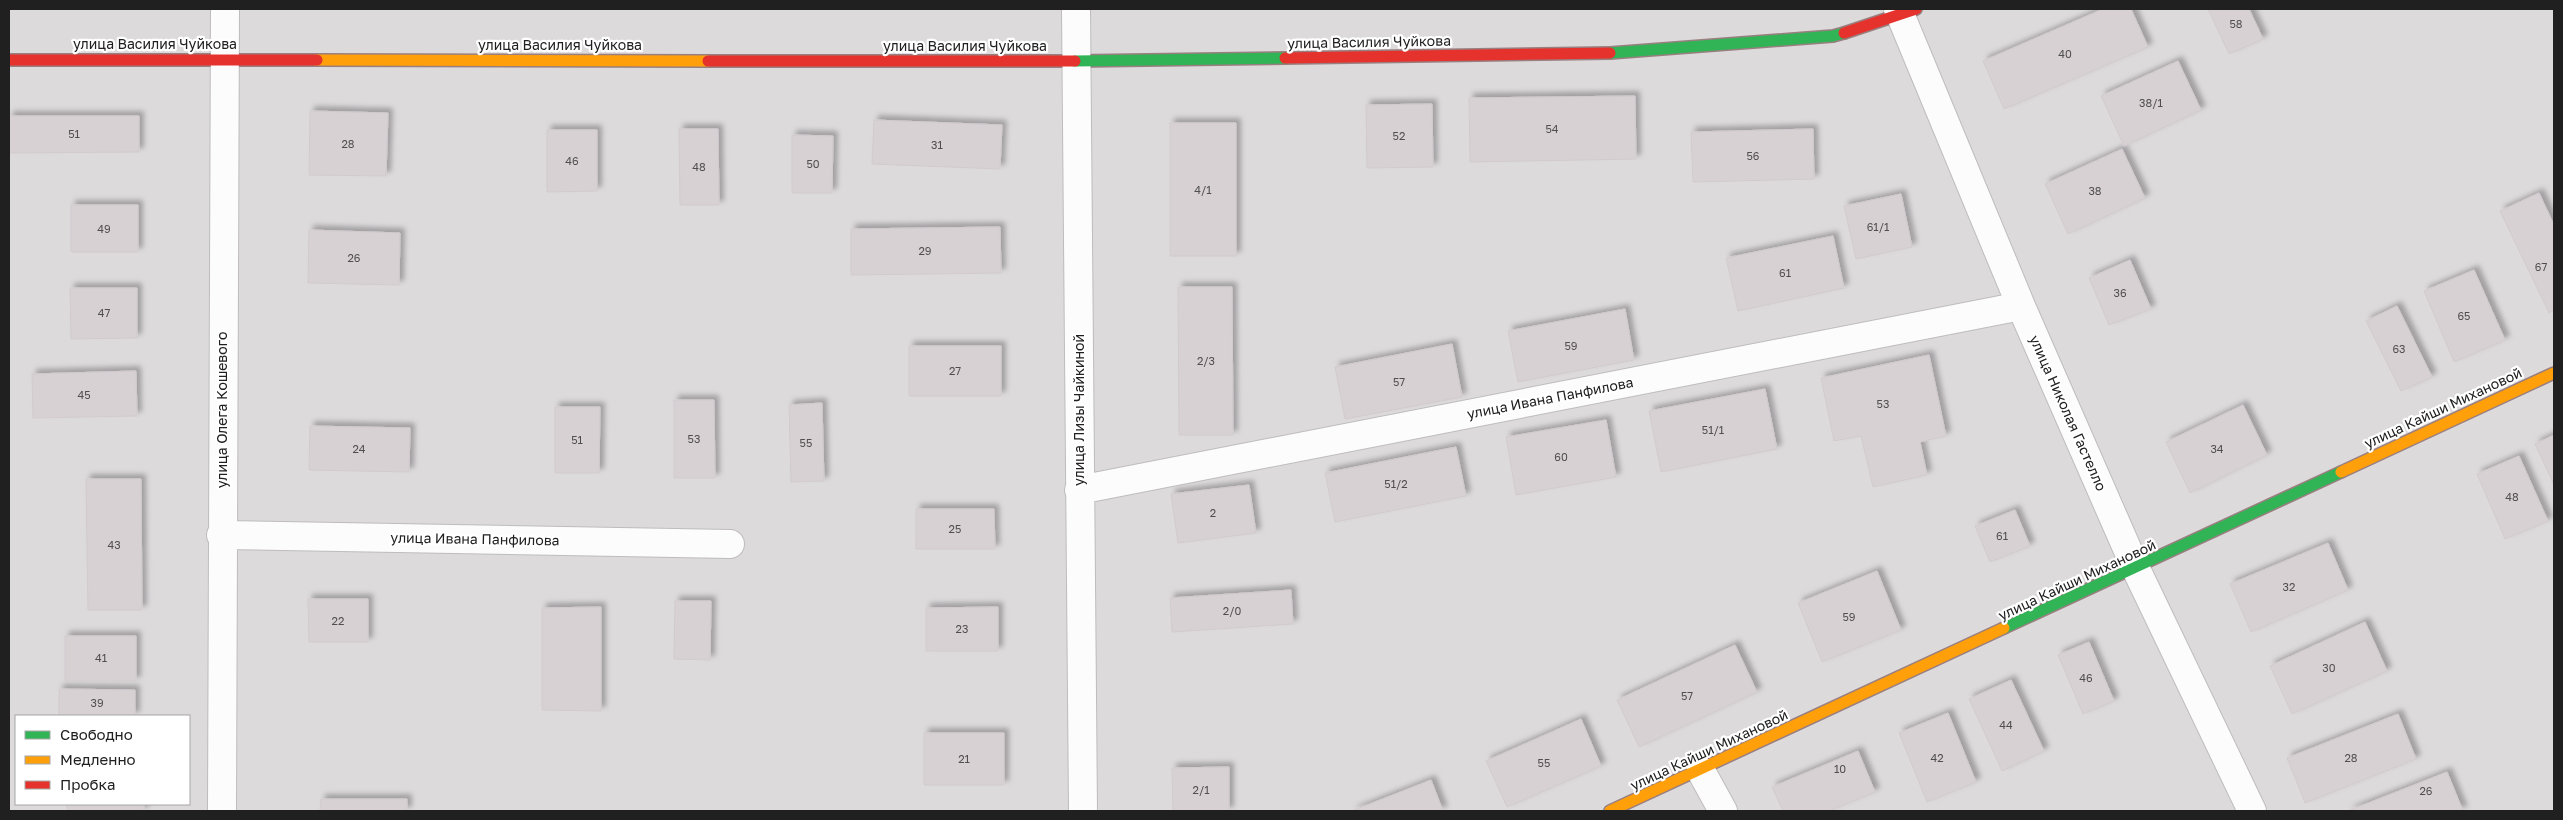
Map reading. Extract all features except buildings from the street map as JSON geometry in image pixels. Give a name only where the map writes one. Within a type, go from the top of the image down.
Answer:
[{"type":"street","name":"улица Олега Кошевого","points":[[222,811],[221,535],[225,9]]},
{"type":"street","name":"улица Лизы Чайкиной","points":[[1076,9],[1083,811]]},
{"type":"street","name":"улица Василия Чуйкова","points":[[9,60],[1077,61],[1615,53],[1833,36],[1904,11]]},
{"type":"street","name":"улица Николая Гастелло","points":[[1904,11],[2021,306],[2136,569],[2252,811]]},
{"type":"street","name":"улица Ивана Панфилова","points":[[1079,490],[2021,306]]},
{"type":"street","name":"улица Кайши Михановой","points":[[1610,811],[1701,771],[2554,373]]},
{"type":"street","name":"улица Ивана Панфилова","points":[[221,535],[730,544]]},
{"type":"street","points":[[1701,771],[1723,811]]},
{"type":"shaded area","points":[[9,9],[2554,9],[2554,811],[9,811]]},
{"type":"traffic: fast","points":[[1610,53],[1833,36],[1844,33]]},
{"type":"traffic: fast","points":[[1075,61],[1285,58]]},
{"type":"traffic: fast","points":[[2004,628],[2341,472]]},
{"type":"traffic: slow","points":[[317,60],[708,61]]},
{"type":"traffic: slow","points":[[2341,472],[2554,373]]},
{"type":"traffic: slow","points":[[1610,811],[2004,628]]},
{"type":"traffic: jam","points":[[1844,33],[1916,9]]},
{"type":"traffic: jam","points":[[1285,58],[1610,53]]},
{"type":"traffic: jam","points":[[9,60],[317,60]]},
{"type":"traffic: jam","points":[[708,61],[1075,61]]}]
